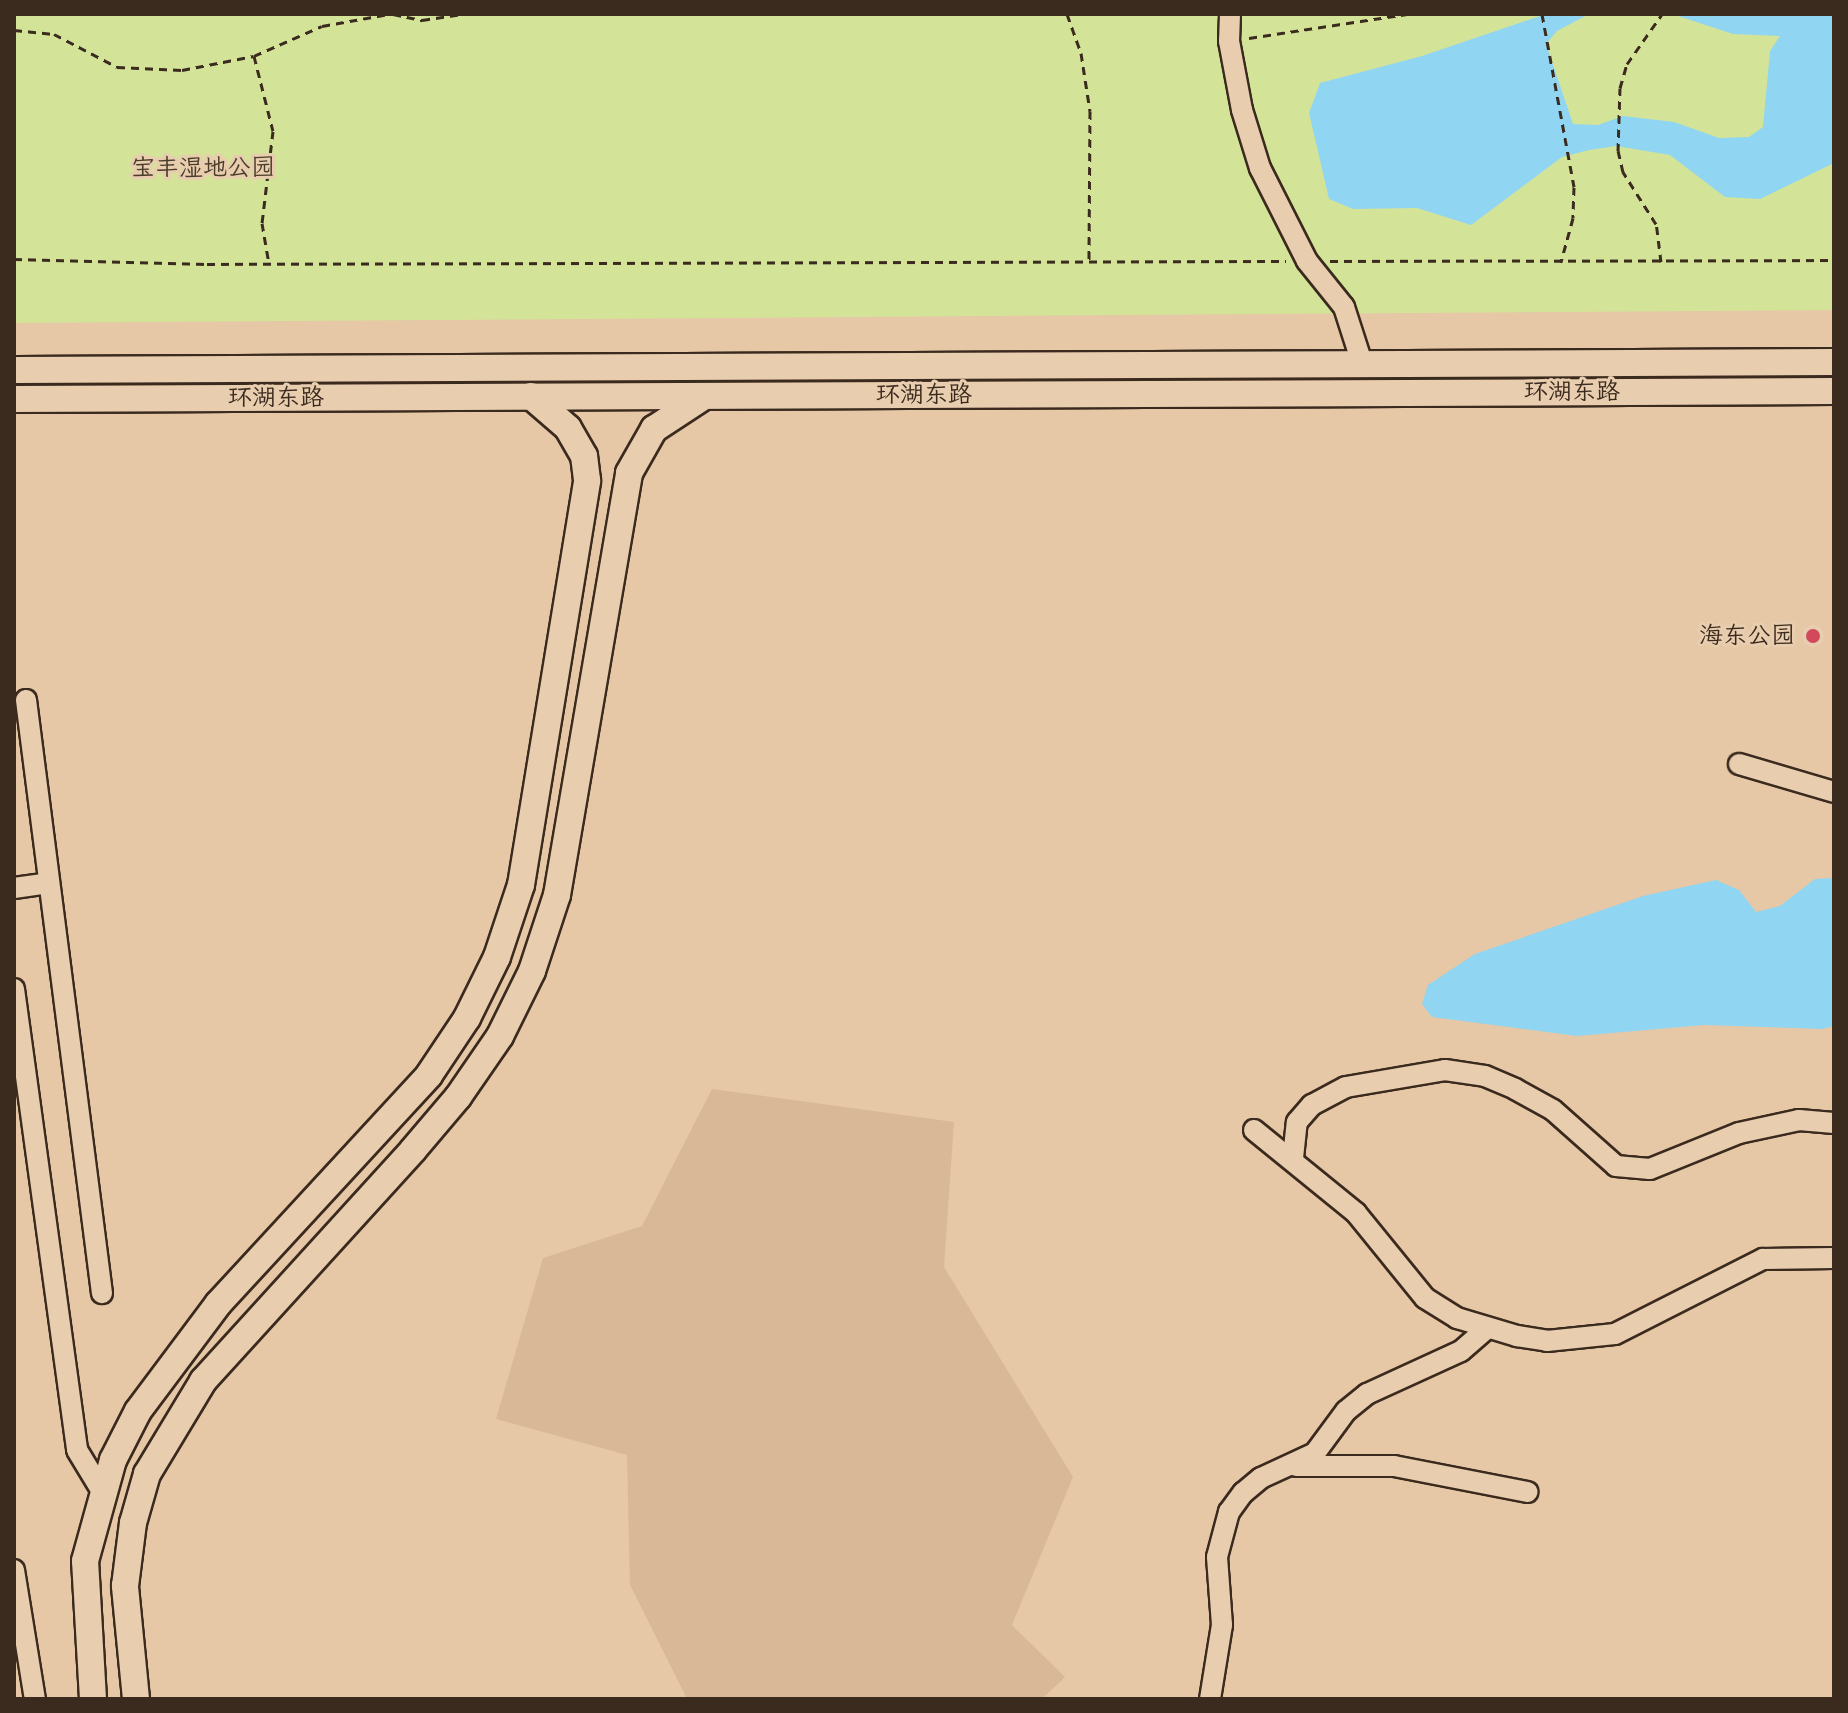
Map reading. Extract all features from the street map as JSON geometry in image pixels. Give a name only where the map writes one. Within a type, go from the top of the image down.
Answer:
[{"type":"main road","name":"环湖东路","points":[[14,370],[1834,362]]},
{"type":"main road","name":"环湖东路","points":[[14,399],[1834,391]]},
{"type":"main road","points":[[93,1699],[85,1561],[103,1493],[132,1423],[173,1358],[429,1075],[467,1018],[497,957],[521,885],[587,480],[584,456],[568,428],[531,396]]},
{"type":"main road","points":[[136,1699],[125,1586],[133,1523],[147,1474],[203,1381],[440,1119],[500,1036],[532,971],[557,895],[629,473],[654,429],[678,408],[708,396]]},
{"type":"street","points":[[1230,14],[1229,41],[1260,168],[1279,214],[1307,261],[1344,307],[1362,363]]},
{"type":"street","points":[[26,700],[102,1293]]},
{"type":"street","points":[[1739,764],[1834,792]]},
{"type":"street","points":[[14,888],[49,883]]},
{"type":"street","points":[[14,996],[77,1450],[103,1493]]},
{"type":"street","points":[[1293,1158],[1297,1122],[1312,1105],[1346,1087],[1445,1070],[1485,1076],[1553,1110],[1616,1166],[1650,1169],[1739,1133],[1784,1122],[1834,1123]]},
{"type":"street","points":[[1254,1130],[1293,1158],[1356,1213],[1425,1298],[1457,1318],[1487,1328],[1547,1341],[1587,1340],[1651,1317],[1734,1269],[1763,1259],[1834,1258]]},
{"type":"street","points":[[1210,1699],[1222,1625],[1217,1557],[1229,1512],[1261,1478],[1296,1466],[1315,1453],[1346,1411],[1367,1394],[1461,1351],[1487,1328]]},
{"type":"street","points":[[1296,1466],[1394,1466],[1528,1492]]},
{"type":"street","points":[[14,1570],[35,1699]]},
{"type":"path","points":[[14,30],[54,34],[117,67],[182,70],[254,56],[322,26],[391,14],[422,20],[463,14]]},
{"type":"path","points":[[1067,14],[1090,111],[1089,261]]},
{"type":"path","points":[[1229,41],[1407,14]]},
{"type":"path","points":[[1542,14],[1571,172],[1573,218],[1560,262]]},
{"type":"path","points":[[1661,262],[1656,224],[1623,172],[1618,151],[1619,101],[1627,64],[1662,14]]},
{"type":"path","points":[[254,56],[273,131],[266,163],[262,223],[269,264]]},
{"type":"path","points":[[14,259],[269,264],[1834,260]]},
{"type":"shaded area","points":[[712,1089],[954,1122],[944,1267],[1073,1477],[1012,1625],[1065,1677],[1042,1699],[687,1699],[630,1585],[627,1455],[496,1419],[543,1258],[642,1226]]},
{"type":"green space","name":"宝丰湿地公园","points":[[14,14],[1834,14],[1834,310],[14,323]]},
{"type":"water","points":[[1546,14],[1589,14],[1557,31],[1546,44],[1573,124],[1598,125],[1623,116],[1674,122],[1719,138],[1749,137],[1763,127],[1770,51],[1780,36],[1733,34],[1672,14],[1834,14],[1834,163],[1760,199],[1725,197],[1670,155],[1616,146],[1589,150],[1562,157],[1471,225],[1417,208],[1353,209],[1329,199],[1309,113],[1320,83],[1422,56]]},
{"type":"water","points":[[1834,878],[1834,1026],[1822,1029],[1704,1025],[1577,1036],[1432,1017],[1422,1004],[1428,985],[1475,954],[1643,896],[1716,880],[1739,890],[1756,912],[1780,906],[1815,879]]},
{"type":"place","name":"海东公园","points":[[1813,636]]}]
